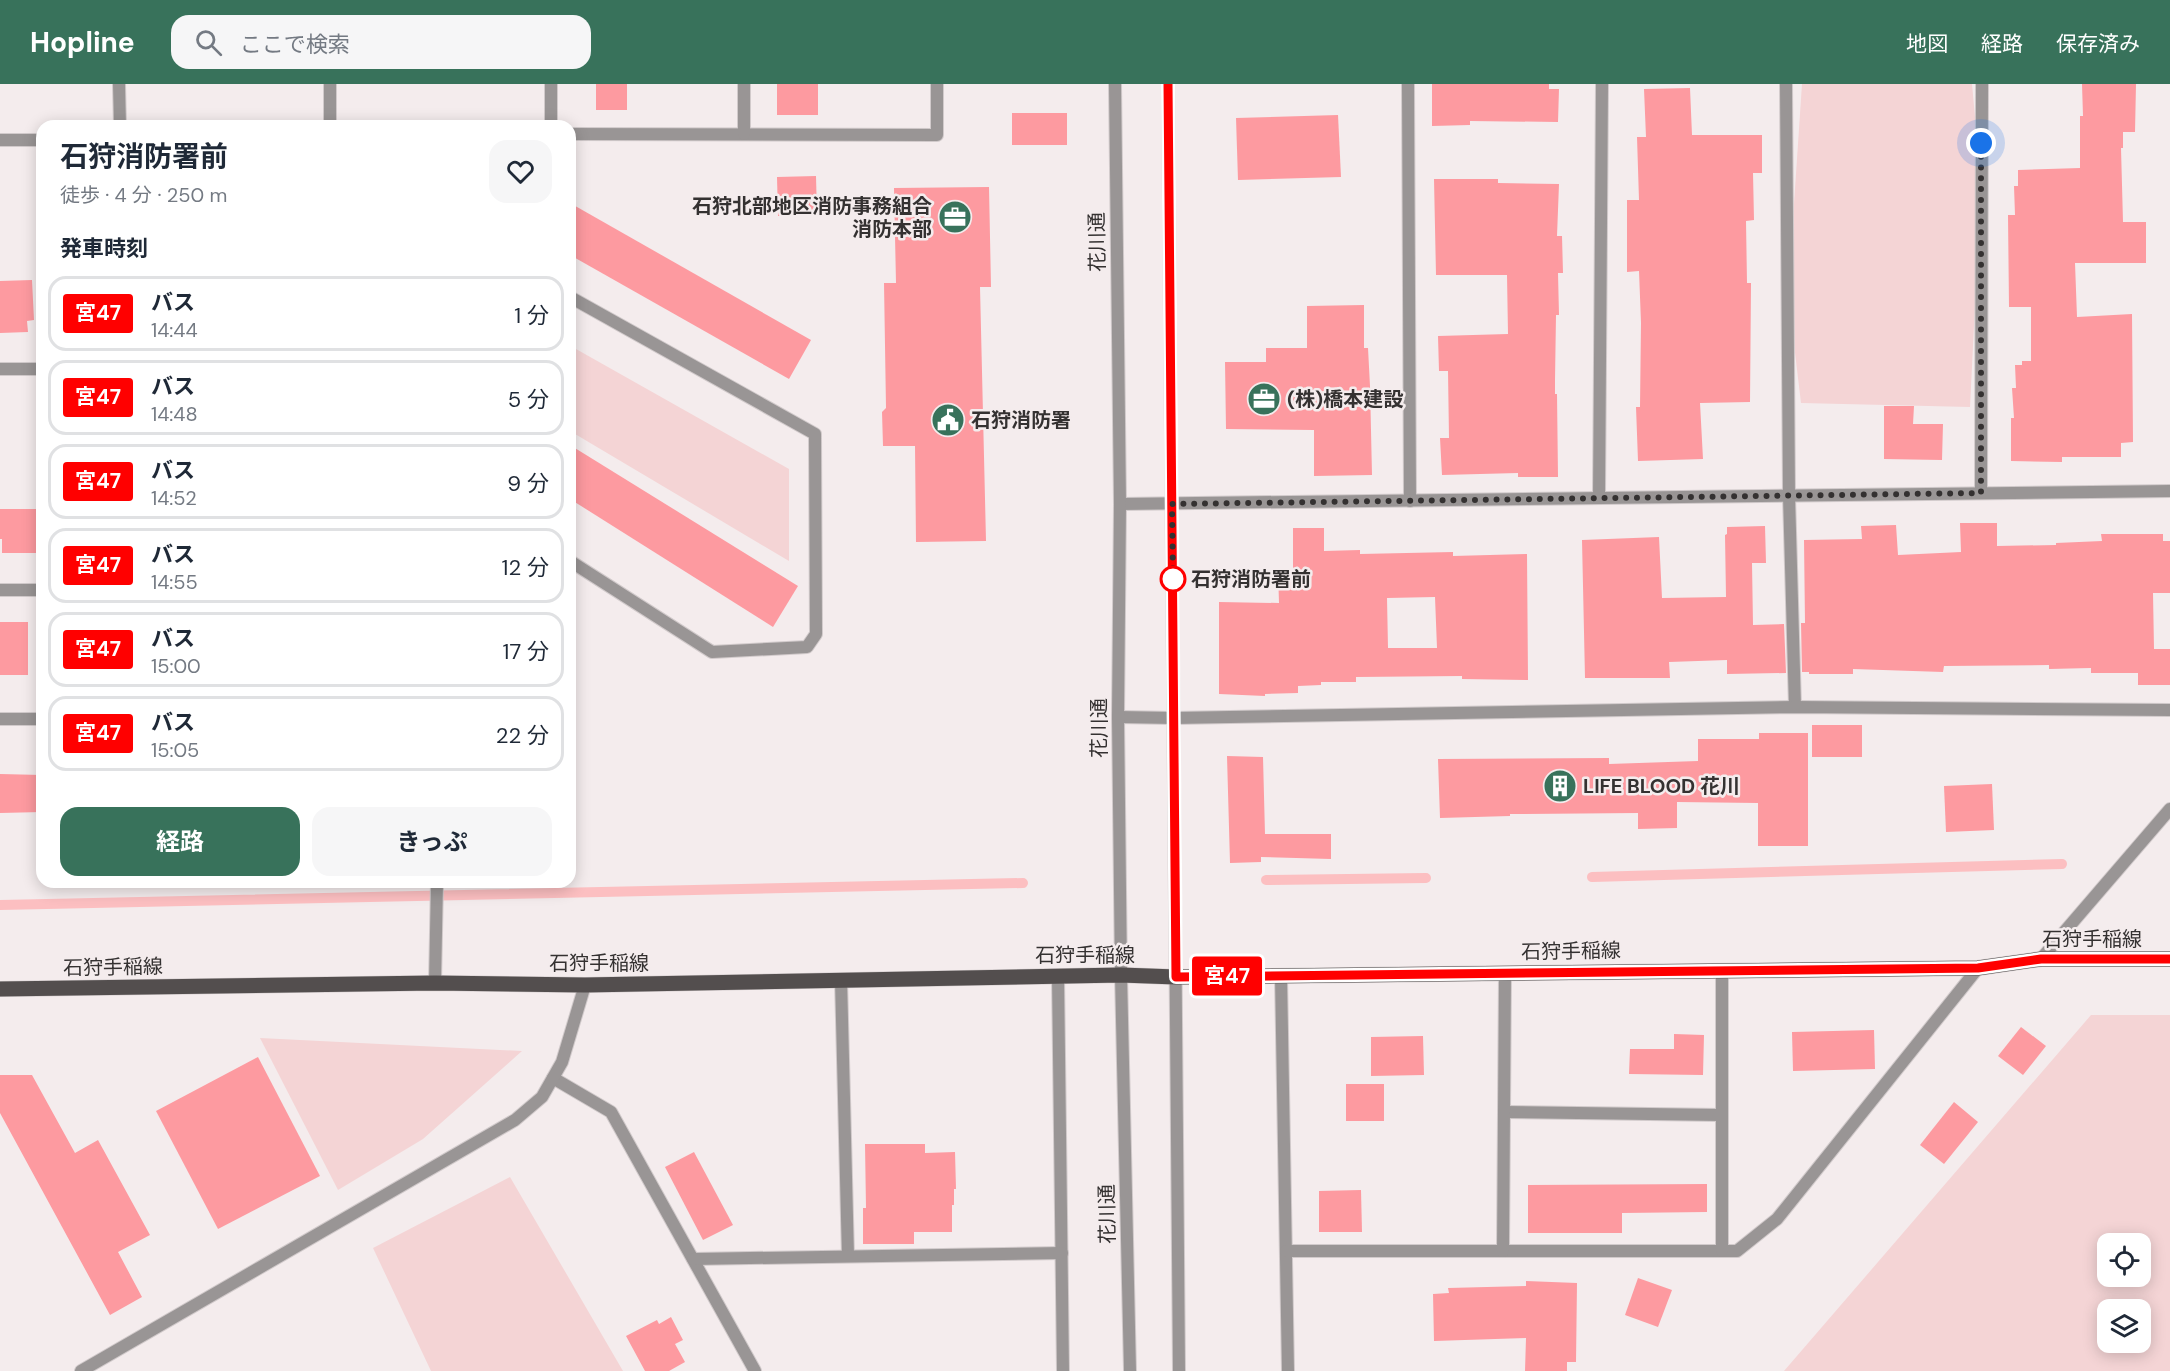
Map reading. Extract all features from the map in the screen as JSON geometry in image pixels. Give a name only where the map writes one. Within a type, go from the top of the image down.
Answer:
[{"type":"main road","name":"石狩手稲線","points":[[0,989],[435,983],[585,985],[1121,975],[1176,977],[1978,968],[2041,959],[2170,959]]},
{"type":"street","points":[[118,84],[120,120]]},
{"type":"street","points":[[330,84],[330,120]]},
{"type":"street","points":[[551,84],[551,120]]},
{"type":"street","points":[[744,84],[744,134]]},
{"type":"street","points":[[576,134],[938,135],[937,84]]},
{"type":"street","name":"花川通","points":[[1115,84],[1120,504],[1118,717],[1121,975],[1130,1371]]},
{"type":"street","points":[[1168,84],[1179,1371]]},
{"type":"street","points":[[1408,84],[1410,501]]},
{"type":"street","points":[[1599,498],[1602,84]]},
{"type":"street","points":[[1786,84],[1789,496],[1795,707]]},
{"type":"street","points":[[1981,493],[1982,84]]},
{"type":"street","points":[[0,140],[36,140]]},
{"type":"street","points":[[576,300],[815,434],[816,634],[807,647],[712,652],[576,565]]},
{"type":"street","points":[[0,369],[36,369]]},
{"type":"street","points":[[1120,504],[2170,491]]},
{"type":"street","points":[[0,590],[36,590]]},
{"type":"street","points":[[1118,717],[1174,718],[1795,707],[2170,710]]},
{"type":"street","points":[[0,719],[36,718]]},
{"type":"street","points":[[2041,959],[2170,809]]},
{"type":"street","points":[[435,983],[437,888]]},
{"type":"street","points":[[1286,1251],[1737,1251],[1777,1219],[1978,968]]},
{"type":"street","points":[[1722,971],[1720,1115],[1722,1251]]},
{"type":"street","points":[[1503,1251],[1505,973]]},
{"type":"street","points":[[1059,976],[1063,1371]]},
{"type":"street","points":[[1281,976],[1288,1371]]},
{"type":"street","points":[[841,980],[848,1256]]},
{"type":"street","points":[[81,1371],[515,1120],[542,1097],[562,1062],[585,985]]},
{"type":"street","points":[[553,1078],[611,1112],[755,1371]]},
{"type":"street","points":[[1505,1113],[1720,1115]]},
{"type":"street","points":[[693,1258],[1062,1253]]},
{"type":"shaded area","points":[[1802,84],[1972,84],[1981,183],[1970,407],[1801,403],[1788,294]]},
{"type":"shaded area","points":[[576,349],[789,469],[789,561],[576,435]]},
{"type":"shaded area","points":[[2091,1015],[2170,1015],[2170,1371],[1784,1371]]},
{"type":"shaded area","points":[[260,1038],[522,1051],[423,1139],[338,1190]]},
{"type":"shaded area","points":[[510,1177],[623,1371],[431,1371],[373,1248]]},
{"type":"building","points":[[596,84],[627,84],[627,110],[596,110]]},
{"type":"building","points":[[777,84],[818,84],[818,115],[777,115]]},
{"type":"building","points":[[1432,84],[1549,84],[1549,89],[1559,89],[1558,122],[1470,121],[1470,125],[1432,126]]},
{"type":"building","points":[[2082,84],[2136,84],[2135,132],[2123,132],[2123,148],[2121,148],[2123,222],[2146,222],[2146,263],[2075,263],[2077,317],[2132,314],[2133,442],[2121,443],[2121,457],[2062,457],[2062,462],[2011,461],[2011,418],[2014,418],[2012,388],[2016,388],[2015,365],[2022,365],[2022,361],[2031,361],[2031,307],[2009,307],[2008,215],[2015,215],[2014,186],[2018,186],[2018,170],[2080,168]]},
{"type":"building","points":[[1690,88],[1692,135],[1762,135],[1762,173],[1753,173],[1754,220],[1746,221],[1747,283],[1751,283],[1750,402],[1700,403],[1703,459],[1638,461],[1636,407],[1640,407],[1639,271],[1627,272],[1627,200],[1639,200],[1637,137],[1646,137],[1644,89]]},
{"type":"building","points":[[1012,113],[1067,113],[1067,145],[1012,145]]},
{"type":"building","points":[[1338,115],[1341,177],[1238,180],[1236,118]]},
{"type":"building","points":[[816,176],[817,215],[778,216],[777,177]]},
{"type":"building","points":[[1434,179],[1498,179],[1498,183],[1559,184],[1557,236],[1562,236],[1563,273],[1558,273],[1559,315],[1556,315],[1555,394],[1557,394],[1558,477],[1518,477],[1518,473],[1442,475],[1440,438],[1449,438],[1448,371],[1439,371],[1438,336],[1508,334],[1507,275],[1436,275]]},
{"type":"building","points":[[989,187],[991,287],[980,287],[986,541],[916,542],[915,446],[883,446],[882,412],[886,408],[884,283],[896,283],[894,188]]},
{"type":"building","points":[[576,206],[811,340],[789,379],[576,258]]},
{"type":"building","points":[[32,280],[34,320],[27,321],[28,332],[0,333],[0,281]]},
{"type":"building","points":[[1364,305],[1364,348],[1368,348],[1370,386],[1372,475],[1314,476],[1314,430],[1226,429],[1225,362],[1266,362],[1266,348],[1307,348],[1307,306]]},
{"type":"building","points":[[1884,406],[1914,406],[1913,424],[1943,424],[1942,460],[1884,459]]},
{"type":"building","points":[[576,449],[798,586],[773,627],[576,503]]},
{"type":"building","points":[[0,509],[36,509],[36,553],[2,553],[2,539],[0,539]]},
{"type":"building","points":[[1960,523],[1997,523],[1997,546],[2056,545],[2056,543],[2102,541],[2101,534],[2163,534],[2163,541],[2170,541],[2170,593],[2153,593],[2154,649],[2170,649],[2170,685],[2138,685],[2138,673],[2091,673],[2091,668],[2049,669],[2049,665],[1944,666],[1943,672],[1853,669],[1853,674],[1802,672],[1801,623],[1805,623],[1804,540],[1862,539],[1861,526],[1896,525],[1898,555],[1961,552]]},
{"type":"building","points":[[1765,526],[1766,563],[1752,563],[1753,625],[1784,624],[1786,673],[1727,674],[1727,660],[1669,662],[1670,678],[1585,678],[1582,540],[1659,537],[1662,598],[1726,597],[1725,535],[1727,527]]},
{"type":"building","points":[[1293,528],[1324,528],[1324,551],[1360,550],[1360,554],[1453,552],[1453,556],[1527,554],[1528,680],[1462,679],[1462,676],[1356,677],[1356,682],[1321,682],[1321,685],[1298,686],[1298,693],[1265,694],[1265,696],[1219,694],[1219,602],[1279,603],[1278,571],[1293,570]],"holes":[[[1435,597],[1437,648],[1388,648],[1387,598]]]},
{"type":"building","points":[[0,622],[28,622],[28,675],[0,675]]},
{"type":"building","points":[[1812,725],[1862,725],[1862,757],[1812,757]]},
{"type":"building","points":[[1759,733],[1808,733],[1808,846],[1758,846],[1758,803],[1677,802],[1677,828],[1638,829],[1638,813],[1510,814],[1510,816],[1440,818],[1438,759],[1609,758],[1609,764],[1698,761],[1698,739],[1759,739]]},
{"type":"building","points":[[1227,756],[1263,757],[1265,834],[1331,834],[1331,859],[1261,857],[1261,862],[1230,863]]},
{"type":"building","points":[[0,774],[36,775],[36,812],[0,813]]},
{"type":"building","points":[[1992,784],[1994,830],[1946,832],[1944,786]]},
{"type":"building","points":[[2021,1027],[2046,1046],[2023,1075],[1998,1056]]},
{"type":"building","points":[[1874,1030],[1875,1069],[1793,1071],[1792,1032]]},
{"type":"building","points":[[1674,1034],[1704,1035],[1703,1075],[1629,1074],[1630,1049],[1674,1049]]},
{"type":"building","points":[[1423,1036],[1424,1075],[1371,1076],[1371,1037]]},
{"type":"building","points":[[258,1057],[320,1176],[218,1229],[156,1111]]},
{"type":"building","points":[[0,1075],[32,1075],[75,1153],[98,1140],[150,1235],[118,1252],[142,1297],[110,1315],[0,1113]]},
{"type":"building","points":[[1346,1084],[1384,1084],[1384,1121],[1346,1121]]},
{"type":"building","points":[[1954,1102],[1978,1122],[1944,1164],[1920,1145]]},
{"type":"building","points":[[865,1144],[925,1144],[925,1153],[955,1152],[956,1189],[954,1189],[954,1205],[952,1205],[952,1232],[914,1232],[914,1244],[863,1244],[863,1208],[866,1208]]},
{"type":"building","points":[[694,1152],[733,1225],[703,1240],[665,1167]]},
{"type":"building","points":[[1707,1184],[1707,1212],[1622,1213],[1622,1233],[1528,1233],[1528,1185]]},
{"type":"building","points":[[1361,1190],[1362,1232],[1319,1232],[1319,1191]]},
{"type":"building","points":[[1638,1278],[1672,1290],[1658,1327],[1625,1315]]},
{"type":"building","points":[[1526,1281],[1577,1283],[1576,1362],[1567,1362],[1567,1371],[1525,1371],[1526,1338],[1434,1341],[1433,1294],[1449,1293],[1448,1288],[1526,1286]]},
{"type":"building","points":[[671,1317],[683,1340],[675,1344],[685,1362],[669,1371],[645,1371],[626,1336],[657,1320],[659,1324]]},
{"type":"waterway","points":[[1592,877],[2062,864]]},
{"type":"waterway","points":[[1266,880],[1426,878]]},
{"type":"waterway","points":[[0,905],[1023,883]]},
{"type":"bus line","name":"宮47","points":[[1168,84],[1176,977],[1978,968],[2041,959],[2170,959]]},
{"type":"place","name":"石狩北部地区消防事務組合 消防本部","points":[[955,217]]},
{"type":"place","name":"(株)橋本建設","points":[[1264,399]]},
{"type":"place","name":"石狩消防署","points":[[948,420]]},
{"type":"place","name":"石狩消防署前","points":[[1173,579]]},
{"type":"place","name":"LIFE BLOOD 花川","points":[[1560,786]]},
{"type":"route","points":[[1173,579],[1172,504],[1981,493],[1981,143]]}]
